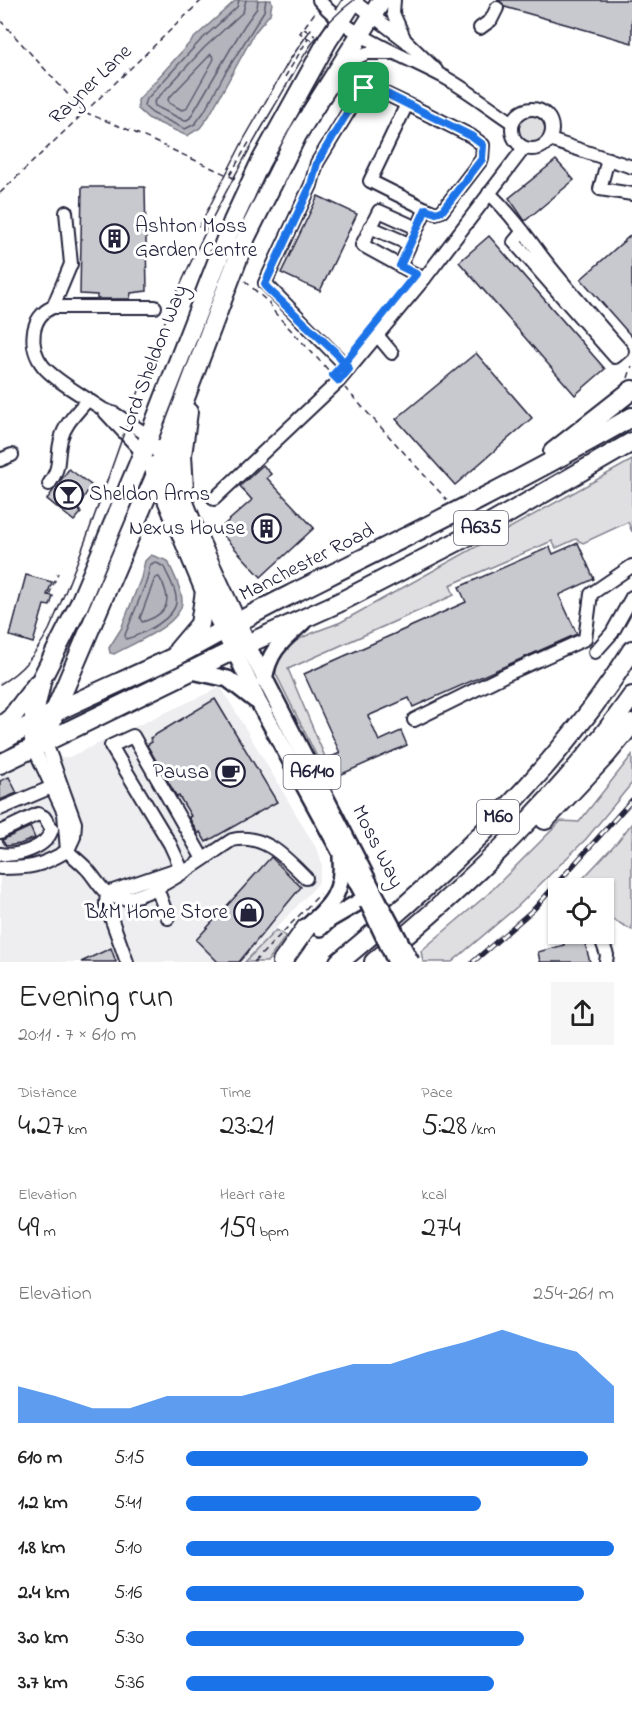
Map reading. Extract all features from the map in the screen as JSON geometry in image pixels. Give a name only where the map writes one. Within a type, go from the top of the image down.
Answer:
[{"type":"highway","name":"Lord Sheldon Way","points":[[54,713],[140,511],[179,354],[249,186],[304,82],[353,0]]},
{"type":"highway","name":"Lord Sheldon Way","points":[[37,738],[42,678],[200,358],[230,275],[270,186],[309,116],[382,0]]},
{"type":"highway","points":[[140,511],[155,506],[179,509],[182,455],[200,358]]},
{"type":"highway","points":[[529,473],[632,390]]},
{"type":"highway","name":"Manchester Road","points":[[0,742],[37,738],[54,713],[231,628],[285,598],[576,450],[632,417]]},
{"type":"highway","points":[[576,450],[608,442],[632,429]]},
{"type":"highway","name":"Manchester Road","points":[[0,764],[37,738],[192,671],[308,617],[476,532],[628,445]]},
{"type":"highway","name":"A6140","points":[[154,452],[231,628]]},
{"type":"highway","name":"A6140","points":[[179,509],[205,591],[231,628]]},
{"type":"highway","points":[[172,658],[200,624],[205,591]]},
{"type":"highway","name":"Moss Way","points":[[231,628],[241,647]]},
{"type":"highway","name":"M60","points":[[339,962],[461,855],[550,762],[632,650]]},
{"type":"highway","points":[[0,728],[11,718],[42,678]]},
{"type":"highway","name":"M60","points":[[374,962],[461,887],[544,804],[615,720],[632,696]]},
{"type":"highway","name":"M60","points":[[461,887],[518,846],[563,801],[632,723]]},
{"type":"highway","points":[[0,750],[37,738]]},
{"type":"highway","points":[[283,961],[310,931]]},
{"type":"main road","points":[[264,680],[267,664],[274,650],[308,617]]},
{"type":"main road","name":"Moss Way","points":[[241,647],[264,680],[371,898],[396,962]]},
{"type":"main road","name":"Moss Way","points":[[241,647],[258,701],[340,851],[411,962]]},
{"type":"main road","points":[[192,671],[228,679],[258,701]]},
{"type":"main road","points":[[310,931],[339,891],[342,873],[340,851]]},
{"type":"main road","points":[[310,931],[371,898]]},
{"type":"street","points":[[353,0],[406,41],[444,77],[508,124],[518,150]]},
{"type":"street","points":[[394,0],[393,13],[406,41]]},
{"type":"street","points":[[318,5],[392,53],[444,77]]},
{"type":"street","points":[[480,28],[491,20],[497,8]]},
{"type":"street","points":[[342,65],[367,53],[392,53]]},
{"type":"street","points":[[346,366],[265,284],[311,185],[317,163],[361,91],[371,87],[407,104],[471,136],[483,145],[482,159],[442,211],[436,213],[426,209],[370,181],[407,104]]},
{"type":"street","points":[[508,124],[521,112],[532,109],[545,114],[552,125],[550,140],[538,149],[518,150]]},
{"type":"street","points":[[550,140],[632,167]]},
{"type":"street","points":[[214,499],[339,381],[346,366],[377,335],[424,279],[489,193],[518,150]]},
{"type":"street","points":[[608,159],[600,189],[632,194]]},
{"type":"street","points":[[489,193],[523,231],[622,351],[615,357],[514,242],[523,231]]},
{"type":"street","points":[[400,266],[426,209]]},
{"type":"street","points":[[417,228],[382,211],[376,214],[362,245],[424,279]]},
{"type":"street","points":[[53,307],[71,264],[66,212]]},
{"type":"street","points":[[370,227],[410,244]]},
{"type":"street","points":[[154,452],[104,410],[43,367],[33,338],[34,327],[44,311],[53,307],[155,307]]},
{"type":"street","points":[[377,335],[392,353]]},
{"type":"street","points":[[49,484],[58,471],[61,440],[66,426],[88,399]]},
{"type":"street","points":[[104,410],[115,414],[154,452]]},
{"type":"street","points":[[414,720],[585,639],[591,594],[632,566]]},
{"type":"street","points":[[595,652],[612,633],[632,597]]},
{"type":"street","points":[[181,868],[170,844],[111,746],[133,736],[203,859]]},
{"type":"street","points":[[37,738],[52,787],[64,813],[67,851],[85,867],[107,893],[114,898],[125,898],[203,859]]},
{"type":"street","points":[[0,868],[25,869],[49,862],[67,851],[74,837],[75,823],[37,738]]},
{"type":"street","points":[[0,809],[52,787]]},
{"type":"street","points":[[0,832],[38,814],[50,824],[50,836],[38,846],[5,855]]},
{"type":"street","points":[[155,884],[178,877],[232,840],[242,838],[262,842],[278,851],[306,878]]},
{"type":"street","points":[[155,884],[168,918]]},
{"type":"street","points":[[107,893],[106,904],[127,962]]},
{"type":"street","points":[[603,944],[607,954],[606,962]]},
{"type":"path","name":"Rayner Lane","points":[[0,192],[202,0]]},
{"type":"path","points":[[317,44],[300,33],[318,5]]},
{"type":"path","points":[[0,20],[84,112],[234,179]]},
{"type":"path","points":[[285,77],[308,39]]},
{"type":"path","points":[[508,124],[512,143],[518,150]]},
{"type":"path","points":[[230,176],[251,139]]},
{"type":"path","points":[[241,277],[268,303],[333,375],[346,366]]},
{"type":"path","points":[[339,381],[457,512]]},
{"type":"path","points":[[50,595],[58,573]]},
{"type":"path","points":[[254,962],[317,896],[324,893]]},
{"type":"shaded area","points":[[532,116],[542,120],[546,130],[542,140],[532,144],[522,140],[518,130],[522,120]]},
{"type":"shaded area","points":[[632,460],[632,532],[628,522],[583,543],[576,539],[556,548],[552,541],[450,585],[454,595],[288,669],[336,783],[331,785],[276,674],[277,663],[282,653],[299,639],[341,622]]},
{"type":"shaded area","points":[[221,687],[319,853],[322,866],[318,884],[244,962],[0,962],[0,774],[36,759],[69,757]]},
{"type":"shaded area","points":[[632,755],[632,783],[586,839],[518,906],[452,962],[423,962],[421,951],[488,894],[561,821],[579,822]]},
{"type":"shaded area","points":[[632,823],[632,930],[614,920],[614,878],[583,878]]},
{"type":"shaded area","points":[[276,930],[286,936],[267,962],[245,962]]},
{"type":"water","points":[[236,0],[271,0],[270,14],[255,32],[209,116],[200,128],[187,136],[148,118],[138,109],[138,100],[194,38]]},
{"type":"water","points":[[151,555],[168,561],[181,591],[180,610],[174,618],[155,632],[114,654],[110,653],[109,648],[121,629],[141,578],[145,561]]},
{"type":"building","points":[[498,0],[632,0],[632,43],[505,7]]},
{"type":"building","points":[[556,160],[574,180],[525,221],[509,198]]},
{"type":"building","name":"Ashton Moss Garden Centre","points":[[82,187],[145,187],[147,291],[131,293],[130,299],[97,299],[97,295],[80,294]]},
{"type":"building","points":[[318,196],[357,214],[320,291],[281,273]]},
{"type":"building","points":[[632,234],[632,337],[581,279]]},
{"type":"building","points":[[489,236],[605,369],[575,395],[459,262]]},
{"type":"building","points":[[476,353],[532,418],[455,485],[396,419]]},
{"type":"building","name":"Nexus House","points":[[263,465],[271,474],[267,478],[314,528],[261,577],[218,530],[252,500],[240,486]]},
{"type":"building","name":"Sheldon Arms","points":[[69,469],[91,485],[78,508],[81,513],[74,521],[47,499]]},
{"type":"building","points":[[578,543],[594,579],[559,595],[577,634],[413,707],[409,698],[368,716],[379,741],[401,731],[407,745],[333,778],[324,760],[340,753],[304,674],[466,602],[459,587],[550,547],[553,554]]},
{"type":"building","points":[[26,575],[52,582],[47,595],[53,596],[50,606],[44,605],[33,643],[10,636]]},
{"type":"building","points":[[215,699],[277,802],[206,842],[200,832],[198,834],[189,817],[191,816],[179,796],[177,797],[147,745],[152,742],[150,738]]},
{"type":"building","points":[[9,777],[17,793],[0,800],[0,781]]},
{"type":"building","points":[[30,827],[35,838],[6,846],[2,840]]},
{"type":"building","name":"B&M Home Store","points":[[271,857],[301,887],[239,962],[218,962],[196,940]]},
{"type":"building","points":[[585,944],[590,962],[540,962],[538,952],[564,945]]},
{"type":"building","points":[[111,948],[116,962],[81,962]]},
{"type":"tram line","points":[[0,684],[28,661],[49,630],[95,514],[166,319],[215,213],[306,52],[327,25],[354,0]]},
{"type":"tram line","points":[[199,227],[244,139],[289,61],[311,29]]},
{"type":"railway","points":[[473,962],[534,909],[632,800]]},
{"type":"place","name":"Ashton Moss Garden Centre","points":[[114,239]]},
{"type":"place","name":"Sheldon Arms","points":[[68,495]]},
{"type":"place","name":"Nexus House","points":[[266,529]]},
{"type":"place","name":"Pausa","points":[[230,773]]},
{"type":"place","name":"B&M Home Store","points":[[249,913]]},
{"type":"route","points":[[364,88],[317,163],[311,185],[265,284],[335,352],[344,363],[349,369],[339,381],[333,375],[344,363],[416,274],[400,266],[426,209],[436,213],[442,211],[482,159],[484,152],[479,140],[379,90],[371,87],[364,88]]}]
